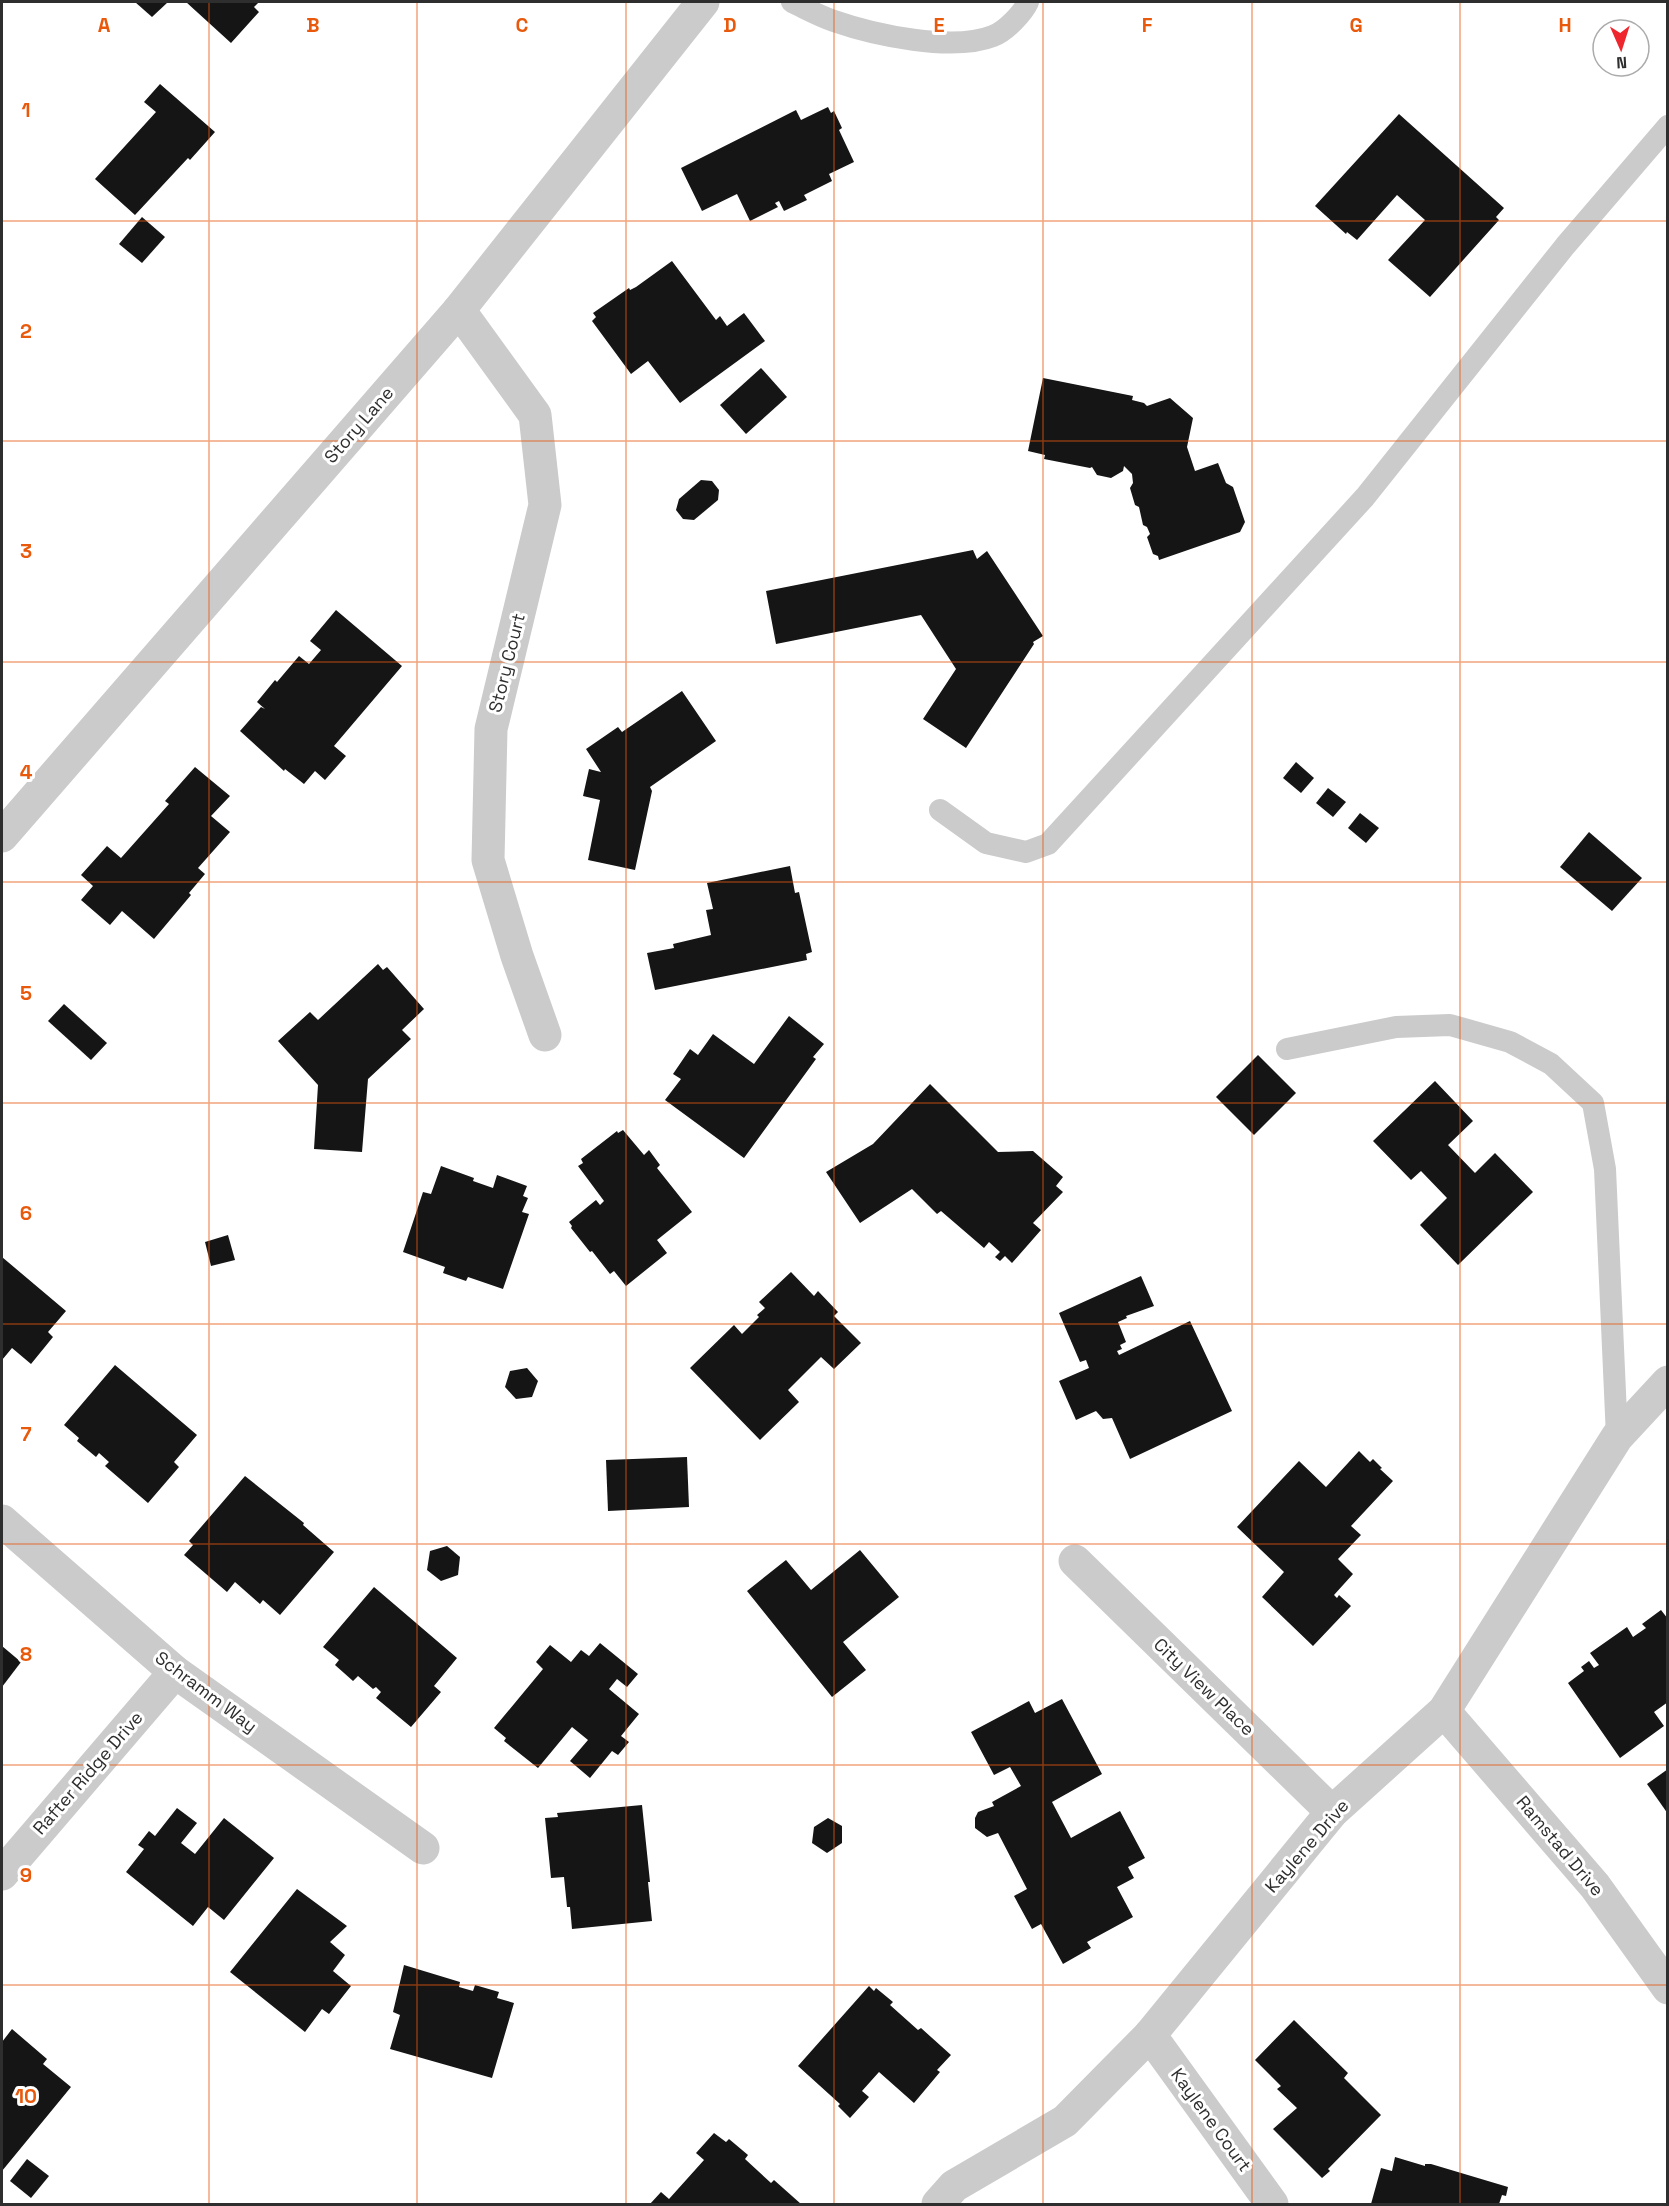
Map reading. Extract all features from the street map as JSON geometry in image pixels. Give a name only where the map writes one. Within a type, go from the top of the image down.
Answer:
[{"type":"street","name":"Story Lane","points":[[2,837],[459,310],[703,2]]},
{"type":"street","name":"Story Court","points":[[459,310],[535,415],[545,505],[490,729],[488,860],[517,957],[545,1035]]},
{"type":"street","name":"Kaylene Drive","points":[[938,2205],[954,2186],[1065,2121],[1150,2035],[1332,1812],[1444,1711],[1617,1437],[1668,1382]]},
{"type":"street","name":"Schramm Way","points":[[2,1521],[175,1672],[423,1848]]},
{"type":"street","name":"City View Place","points":[[1075,1562],[1332,1812]]},
{"type":"street","name":"Rafter Ridge Drive","points":[[2,1874],[175,1672]]},
{"type":"street","name":"Ramstad Drive","points":[[1444,1711],[1595,1886],[1668,1988]]},
{"type":"street","name":"Kaylene Court","points":[[1150,2035],[1272,2205]]},
{"type":"lane","points":[[792,2],[833,21],[904,39],[958,43],[994,36],[1023,13],[1028,2]]},
{"type":"lane","points":[[940,810],[986,843],[1026,852],[1048,844],[1365,497],[1565,246],[1668,126]]},
{"type":"lane","points":[[1287,1049],[1396,1027],[1450,1025],[1510,1042],[1551,1064],[1593,1103],[1605,1169],[1617,1437]]},
{"type":"building","points":[[135,2],[168,2],[152,17]]},
{"type":"building","points":[[186,2],[259,2],[254,7],[259,12],[231,43]]},
{"type":"building","points":[[160,84],[215,132],[135,215],[95,179],[156,112],[144,102]]},
{"type":"building","points":[[828,107],[831,113],[834,111],[842,128],[839,130],[854,162],[829,174],[832,181],[804,195],[807,200],[784,211],[779,201],[775,203],[778,207],[750,221],[737,194],[702,211],[681,168],[796,110],[801,120]]},
{"type":"building","points":[[1399,114],[1504,208],[1496,217],[1499,220],[1430,297],[1388,260],[1425,220],[1397,195],[1357,240],[1347,232],[1346,234],[1315,206]]},
{"type":"building","points":[[142,217],[165,237],[142,263],[119,244]]},
{"type":"building","points":[[672,261],[716,320],[720,316],[727,326],[744,313],[765,341],[680,403],[648,361],[631,374],[592,321],[596,317],[593,313],[629,288],[630,290],[636,287]]},
{"type":"building","points":[[761,368],[787,397],[746,434],[720,405]]},
{"type":"building","points":[[1043,378],[1133,396],[1132,400],[1147,406],[1170,398],[1193,418],[1187,447],[1195,471],[1218,463],[1226,483],[1233,487],[1245,522],[1240,532],[1159,560],[1158,556],[1153,554],[1147,537],[1150,534],[1147,527],[1143,525],[1139,507],[1135,505],[1130,488],[1133,483],[1132,474],[1124,466],[1123,471],[1111,478],[1097,475],[1092,467],[1044,459],[1045,455],[1028,451]]},
{"type":"building","points":[[701,480],[712,481],[719,490],[718,500],[694,520],[683,519],[676,510],[679,499]]},
{"type":"building","points":[[973,550],[977,559],[987,551],[1043,636],[1033,642],[1034,644],[966,748],[923,719],[956,669],[921,615],[776,644],[766,591]]},
{"type":"building","points":[[336,610],[402,666],[334,746],[346,756],[325,780],[315,771],[304,784],[285,769],[284,771],[240,731],[261,707],[265,709],[257,702],[299,656],[309,664],[321,650],[310,641]]},
{"type":"building","points":[[682,691],[716,741],[650,787],[652,791],[635,870],[588,860],[600,800],[583,796],[589,769],[601,772],[586,749],[618,727],[622,732]]},
{"type":"building","points":[[1296,762],[1314,778],[1301,793],[1283,778]]},
{"type":"building","points":[[195,767],[230,796],[211,816],[230,832],[198,868],[205,874],[189,893],[191,895],[154,939],[122,911],[110,925],[81,900],[93,886],[81,875],[107,846],[121,858],[169,804],[165,801]]},
{"type":"building","points":[[1328,788],[1346,802],[1333,817],[1316,803]]},
{"type":"building","points":[[1360,813],[1379,828],[1366,843],[1348,828]]},
{"type":"building","points":[[1589,832],[1642,878],[1612,911],[1560,867]]},
{"type":"building","points":[[790,866],[795,893],[799,892],[812,952],[806,954],[807,960],[655,990],[647,953],[674,948],[673,944],[711,935],[706,910],[713,909],[707,883]]},
{"type":"building","points":[[378,964],[383,970],[387,967],[424,1009],[402,1030],[411,1039],[368,1079],[362,1152],[314,1149],[318,1085],[278,1041],[310,1012],[318,1020]]},
{"type":"building","points":[[64,1004],[107,1043],[91,1060],[48,1021]]},
{"type":"building","points":[[789,1016],[824,1044],[813,1057],[816,1059],[744,1158],[665,1100],[681,1079],[673,1074],[690,1049],[698,1055],[713,1034],[754,1064]]},
{"type":"building","points":[[1258,1055],[1296,1093],[1254,1135],[1216,1097]]},
{"type":"building","points":[[1435,1081],[1473,1121],[1448,1145],[1475,1173],[1495,1153],[1533,1192],[1458,1265],[1420,1225],[1447,1198],[1421,1171],[1411,1180],[1373,1141]]},
{"type":"building","points":[[930,1084],[998,1152],[1033,1151],[1063,1177],[1056,1186],[1063,1192],[1033,1223],[1041,1230],[1012,1263],[1005,1256],[1000,1261],[995,1257],[1000,1252],[989,1242],[984,1248],[941,1211],[937,1214],[912,1189],[860,1223],[826,1172],[873,1144]]},
{"type":"building","points":[[623,1130],[644,1155],[649,1150],[660,1165],[657,1168],[692,1212],[657,1240],[667,1253],[626,1286],[614,1271],[610,1274],[592,1251],[590,1252],[571,1228],[569,1222],[596,1200],[600,1205],[604,1201],[578,1166],[583,1163],[581,1159],[617,1131],[618,1133]]},
{"type":"building","points":[[441,1166],[474,1178],[473,1181],[493,1188],[497,1175],[527,1186],[523,1196],[528,1198],[522,1212],[529,1214],[503,1289],[468,1277],[466,1281],[443,1273],[445,1267],[403,1252],[423,1192],[431,1194]]},
{"type":"building","points":[[228,1235],[235,1260],[211,1266],[205,1242]]},
{"type":"building","points":[[2,1257],[66,1311],[48,1332],[53,1337],[31,1364],[12,1348],[2,1360]]},
{"type":"building","points":[[791,1272],[814,1296],[818,1291],[838,1312],[834,1316],[861,1343],[834,1369],[821,1357],[788,1390],[799,1402],[760,1440],[690,1368],[734,1325],[742,1334],[765,1308],[759,1302]]},
{"type":"building","points":[[1141,1276],[1154,1306],[1126,1316],[1127,1318],[1118,1322],[1126,1342],[1120,1345],[1122,1349],[1117,1351],[1119,1355],[1190,1321],[1232,1411],[1130,1459],[1112,1418],[1103,1419],[1096,1411],[1076,1420],[1059,1381],[1089,1368],[1086,1360],[1080,1362],[1059,1313]]},
{"type":"building","points":[[115,1365],[197,1435],[174,1462],[179,1467],[148,1503],[105,1466],[109,1462],[99,1453],[96,1457],[77,1441],[79,1438],[64,1425]]},
{"type":"building","points":[[527,1368],[538,1381],[532,1397],[516,1399],[505,1387],[510,1371]]},
{"type":"building","points":[[1359,1451],[1370,1462],[1373,1459],[1393,1481],[1351,1526],[1361,1535],[1338,1559],[1353,1574],[1334,1595],[1337,1598],[1339,1595],[1351,1606],[1313,1646],[1262,1597],[1284,1572],[1237,1527],[1299,1461],[1326,1487]]},
{"type":"building","points":[[687,1457],[689,1507],[608,1511],[606,1460]]},
{"type":"building","points":[[245,1476],[304,1523],[303,1525],[334,1552],[280,1615],[263,1600],[260,1604],[235,1582],[227,1592],[184,1555],[193,1545],[189,1541]]},
{"type":"building","points":[[447,1546],[460,1557],[458,1575],[441,1581],[427,1570],[430,1551]]},
{"type":"building","points":[[860,1550],[899,1597],[843,1642],[866,1670],[832,1697],[747,1591],[786,1560],[811,1590]]},
{"type":"building","points":[[374,1587],[457,1658],[434,1686],[441,1692],[411,1727],[376,1698],[381,1692],[376,1687],[373,1689],[358,1676],[353,1681],[335,1665],[339,1660],[323,1647]]},
{"type":"building","points":[[1661,1610],[1668,1619],[1668,1702],[1654,1712],[1664,1726],[1620,1758],[1568,1683],[1584,1671],[1581,1667],[1589,1661],[1594,1668],[1599,1665],[1590,1653],[1627,1627],[1633,1637],[1646,1628],[1642,1624]]},
{"type":"building","points":[[600,1643],[638,1674],[627,1687],[617,1679],[609,1689],[639,1714],[621,1736],[629,1742],[618,1755],[612,1751],[590,1778],[570,1761],[588,1740],[572,1727],[538,1768],[504,1741],[506,1738],[494,1728],[543,1669],[536,1662],[550,1645],[571,1662],[581,1650],[589,1656]]},
{"type":"building","points":[[2,1646],[21,1662],[2,1687]]},
{"type":"building","points":[[1062,1699],[1102,1774],[1052,1802],[1071,1838],[1120,1811],[1145,1858],[1128,1867],[1134,1878],[1117,1887],[1133,1917],[1087,1942],[1091,1948],[1063,1964],[1041,1924],[1032,1929],[1014,1896],[1027,1889],[998,1833],[987,1837],[975,1828],[975,1818],[978,1812],[994,1806],[992,1802],[1021,1786],[1010,1767],[994,1775],[971,1732],[1029,1701],[1035,1713]]},
{"type":"building","points":[[1668,1769],[1668,1814],[1647,1784]]},
{"type":"building","points":[[642,1805],[652,1921],[572,1929],[564,1877],[551,1878],[545,1818],[558,1817],[557,1813]]},
{"type":"building","points":[[177,1808],[197,1823],[181,1843],[195,1854],[224,1818],[274,1858],[224,1920],[208,1907],[193,1926],[126,1872],[144,1849],[138,1845],[149,1831],[155,1836]]},
{"type":"building","points":[[828,1818],[842,1826],[842,1843],[827,1853],[812,1843],[814,1827]]},
{"type":"building","points":[[297,1889],[347,1926],[330,1942],[345,1955],[333,1971],[351,1986],[329,2014],[322,2009],[305,2032],[230,1972]]},
{"type":"building","points":[[404,1965],[460,1982],[459,1987],[473,1991],[475,1985],[499,1992],[497,1998],[514,2003],[492,2078],[390,2049],[400,2015],[393,2012]]},
{"type":"building","points":[[869,1986],[874,1991],[876,1988],[893,2002],[890,2005],[918,2030],[921,2028],[951,2055],[937,2070],[940,2072],[914,2103],[879,2072],[862,2091],[869,2097],[850,2118],[838,2106],[840,2104],[798,2066]]},
{"type":"building","points":[[1294,2020],[1348,2073],[1344,2078],[1381,2115],[1322,2178],[1273,2129],[1297,2108],[1277,2089],[1281,2086],[1255,2060]]},
{"type":"building","points":[[12,2029],[47,2059],[43,2064],[71,2087],[2,2171],[2,2042]]},
{"type":"building","points":[[714,2133],[726,2142],[729,2139],[748,2155],[745,2159],[771,2183],[774,2180],[801,2204],[650,2204],[661,2192],[669,2199],[704,2160],[696,2153]]},
{"type":"building","points":[[1395,2157],[1425,2166],[1425,2164],[1431,2164],[1508,2187],[1506,2196],[1502,2195],[1499,2204],[1371,2204],[1381,2168],[1392,2171]]},
{"type":"building","points":[[27,2159],[49,2176],[31,2198],[10,2181]]}]
